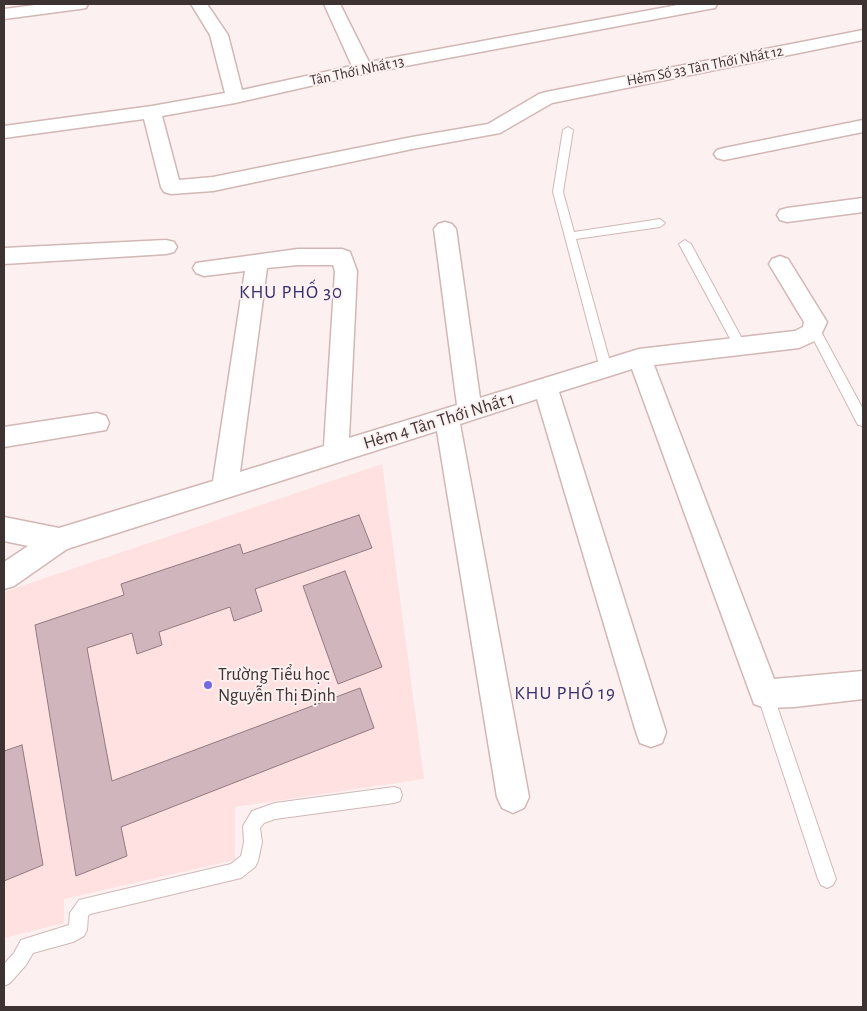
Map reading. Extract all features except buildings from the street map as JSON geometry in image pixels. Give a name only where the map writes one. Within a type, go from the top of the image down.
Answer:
[{"type":"street","points":[[4,14],[80,4]]},
{"type":"street","points":[[199,4],[220,35],[235,97]]},
{"type":"street","points":[[332,4],[363,69]]},
{"type":"street","name":"Tân Thới Nhất 13","points":[[4,132],[152,112],[235,97],[363,69],[710,4]]},
{"type":"street","name":"Hẻm Số 33 Tân Thới Nhất 12","points":[[152,112],[171,187],[213,184],[412,143],[493,129],[546,98],[863,35]]},
{"type":"street","points":[[724,154],[863,126]]},
{"type":"street","points":[[787,215],[863,205]]},
{"type":"street","points":[[445,229],[458,415],[514,797]]},
{"type":"street","points":[[4,256],[166,247]]},
{"type":"street","points":[[204,268],[298,257],[342,257],[346,271],[336,453]]},
{"type":"street","points":[[225,488],[257,262]]},
{"type":"street","points":[[780,264],[816,322],[814,329]]},
{"type":"street","name":"Hẻm 4 Tân Thới Nhất 1","points":[[4,577],[59,540],[639,358],[799,338],[814,329]]},
{"type":"street","points":[[639,358],[765,694],[863,686]]},
{"type":"street","points":[[546,388],[651,732]]},
{"type":"street","points":[[4,437],[97,423]]},
{"type":"street","points":[[4,529],[59,540]]},
{"type":"lane","points":[[568,130],[558,192],[606,369]]},
{"type":"lane","points":[[570,236],[660,224]]},
{"type":"lane","points":[[685,244],[740,346]]},
{"type":"lane","points":[[814,329],[863,421]]},
{"type":"lane","points":[[765,694],[827,879]]},
{"type":"lane","points":[[4,977],[20,959],[27,946],[74,933],[78,930],[79,913],[86,906],[235,872],[249,861],[252,842],[251,826],[258,817],[275,811],[394,795]]},
{"type":"shaded area","name":"Trường Tiểu học Nguyễn Thị Định","points":[[382,464],[424,779],[235,807],[235,860],[64,899],[64,923],[4,938],[4,592]]},
{"type":"place","name":"Trường Tiểu học Nguyễn Thị Định","points":[[208,685]]},
{"type":"district","name":"KHU PHỐ 30","points":[[291,292]]},
{"type":"district","name":"KHU PHỐ 19","points":[[565,693]]}]
